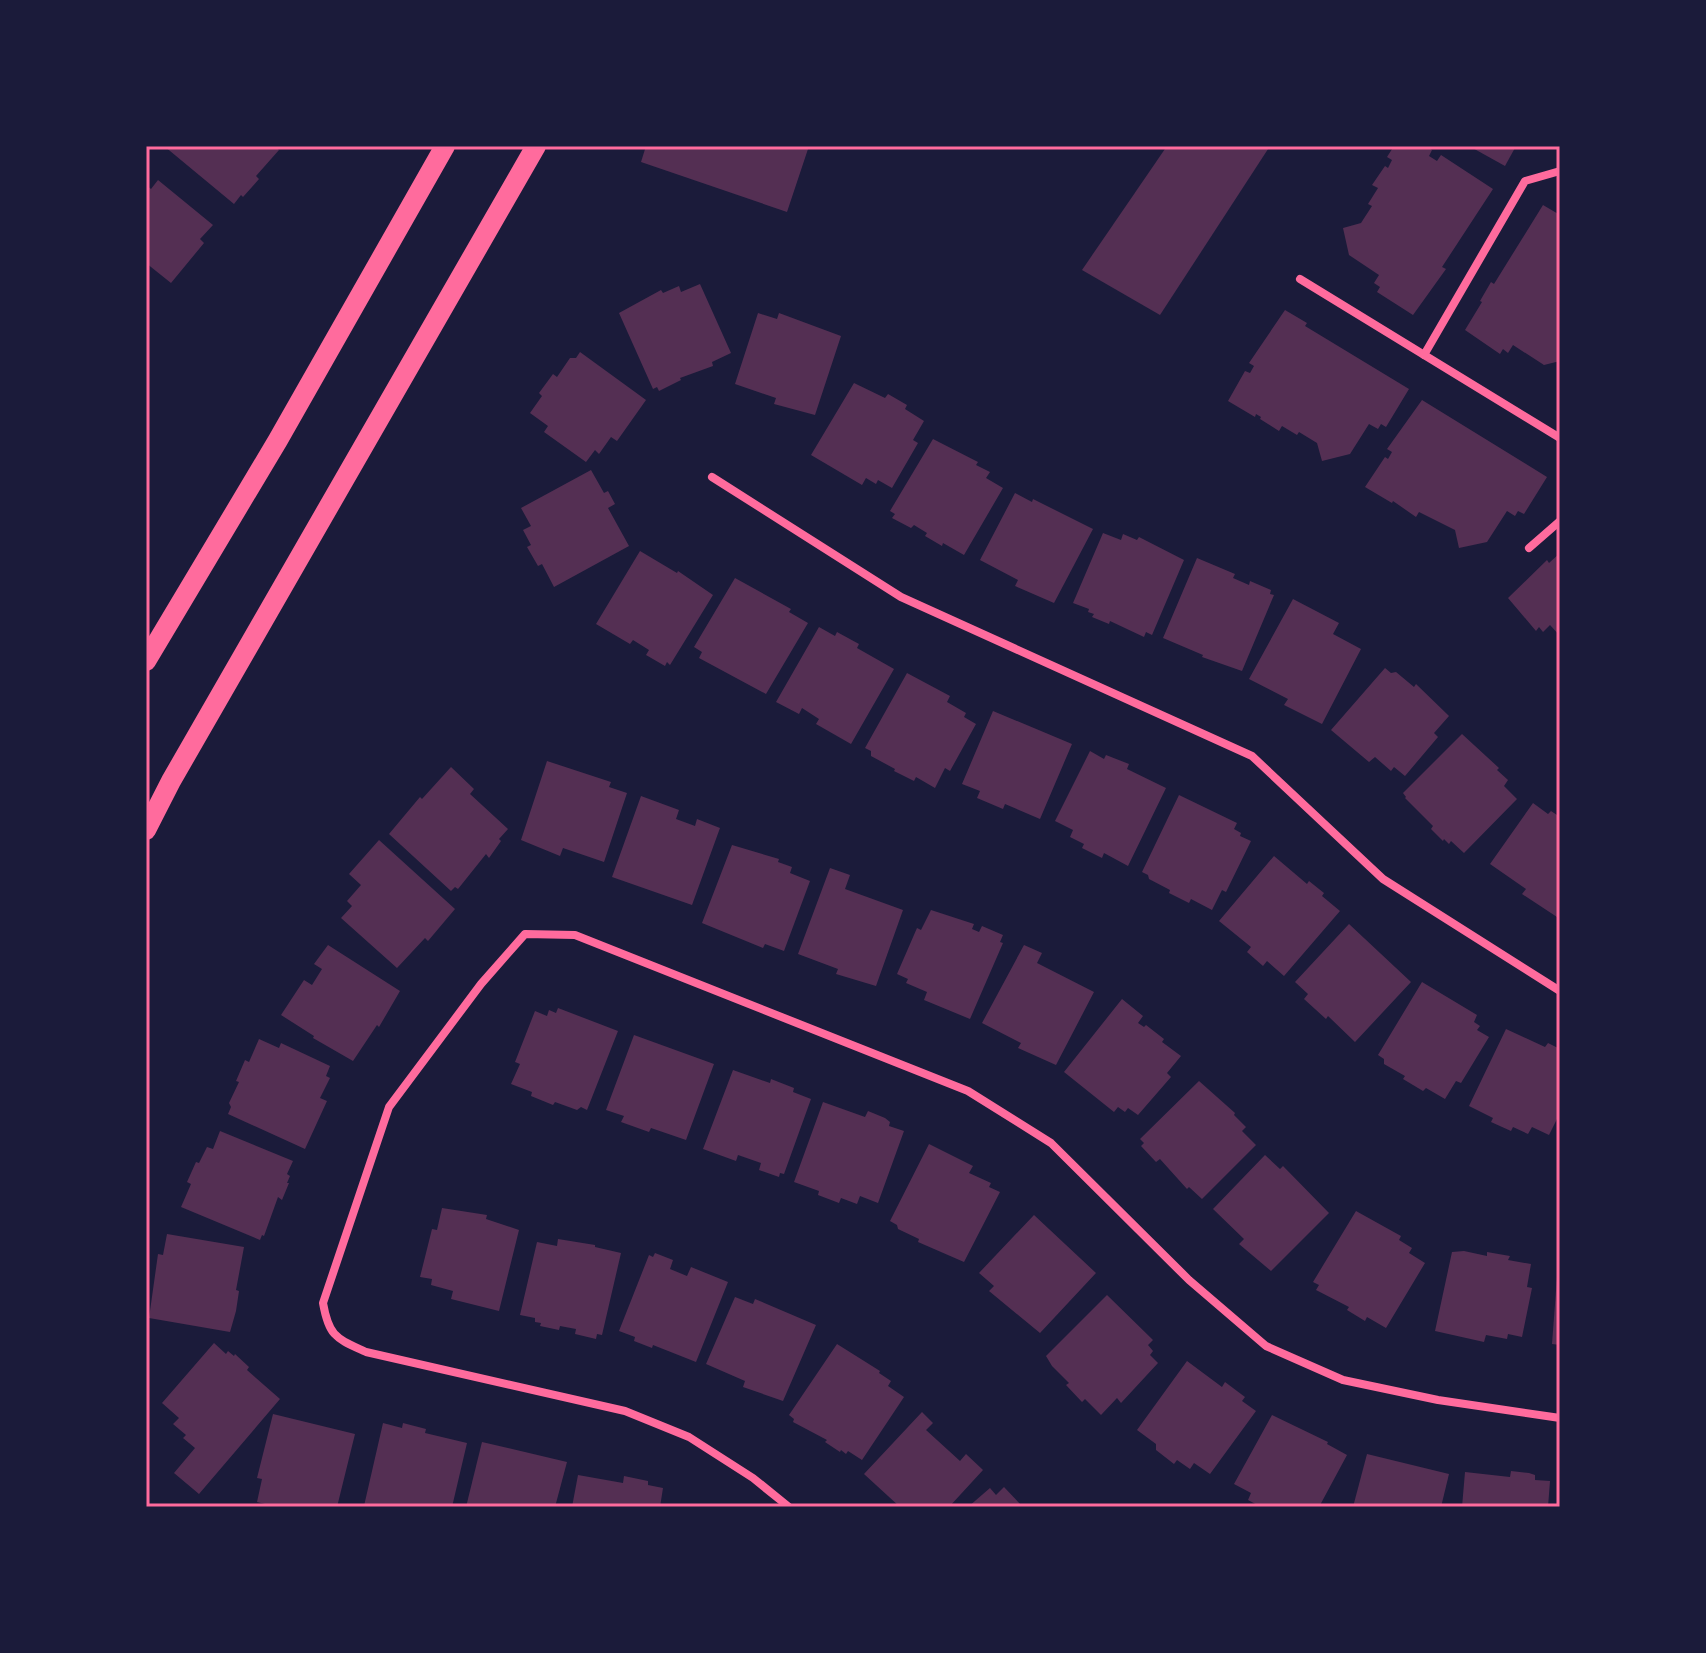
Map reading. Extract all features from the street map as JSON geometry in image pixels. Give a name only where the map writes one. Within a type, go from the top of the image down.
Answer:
[{"type":"main road","points":[[146,661],[278,440],[445,146]]},
{"type":"main road","points":[[146,830],[171,781],[536,146]]},
{"type":"street","points":[[1424,355],[1525,181],[1560,171]]},
{"type":"street","points":[[1300,279],[1560,438]]},
{"type":"street","points":[[712,477],[901,597],[1252,756],[1383,879],[1560,991]]},
{"type":"street","points":[[1529,548],[1560,521]]},
{"type":"street","points":[[789,1507],[753,1478],[689,1437],[625,1411],[366,1352],[341,1340],[327,1327],[323,1303],[389,1107],[481,984],[525,934],[575,935],[968,1091],[1051,1143],[1189,1280],[1266,1346],[1343,1380],[1438,1400],[1560,1418]]},
{"type":"building","points":[[164,146],[274,146],[279,150],[256,176],[259,179],[234,204]]},
{"type":"building","points":[[646,146],[809,146],[787,212],[641,162]]},
{"type":"building","points":[[1167,146],[1270,146],[1160,315],[1082,270]]},
{"type":"building","points":[[1394,146],[1426,146],[1432,150],[1429,156],[1437,161],[1441,155],[1493,189],[1442,267],[1446,269],[1413,315],[1377,292],[1380,287],[1374,283],[1379,275],[1349,255],[1343,228],[1361,223],[1372,206],[1368,204],[1378,188],[1372,185],[1385,166],[1388,168],[1392,160],[1387,157]]},
{"type":"building","points":[[1469,146],[1516,146],[1505,166]]},
{"type":"building","points":[[158,180],[213,225],[200,239],[204,243],[171,283],[146,263],[146,185],[151,189]]},
{"type":"building","points":[[1543,205],[1560,215],[1560,361],[1544,365],[1513,345],[1508,353],[1503,349],[1500,354],[1465,330],[1491,282],[1494,284]]},
{"type":"building","points":[[700,284],[731,353],[712,362],[713,366],[680,378],[659,391],[657,387],[653,389],[619,313],[661,290],[663,293],[679,286],[681,292]]},
{"type":"building","points":[[1285,310],[1307,323],[1305,326],[1409,389],[1386,427],[1381,424],[1378,429],[1369,424],[1350,454],[1322,461],[1317,443],[1282,426],[1279,431],[1256,414],[1255,417],[1228,401],[1245,371],[1250,373],[1254,366],[1249,363]]},
{"type":"building","points":[[758,313],[777,319],[779,313],[841,336],[815,415],[774,404],[776,398],[735,384]]},
{"type":"building","points":[[580,352],[646,400],[617,441],[611,437],[599,454],[595,450],[586,462],[544,432],[548,426],[530,413],[542,396],[539,393],[553,374],[557,377],[570,358],[576,358]]},
{"type":"building","points":[[854,383],[885,398],[888,394],[907,405],[905,409],[924,421],[913,440],[918,443],[892,488],[878,480],[876,484],[866,478],[862,485],[811,455]]},
{"type":"building","points":[[1422,400],[1547,477],[1524,514],[1518,511],[1515,516],[1507,511],[1487,542],[1459,548],[1455,530],[1419,512],[1416,517],[1365,487],[1385,457],[1388,459],[1392,452],[1387,449]]},
{"type":"building","points":[[933,439],[978,462],[976,465],[990,472],[986,478],[1003,488],[964,555],[925,536],[927,533],[914,525],[911,528],[892,518],[895,514],[890,511]]},
{"type":"building","points":[[591,470],[604,493],[608,491],[615,504],[608,508],[629,546],[554,587],[542,564],[538,566],[527,547],[531,545],[523,530],[531,526],[521,508]]},
{"type":"building","points":[[1015,493],[1093,529],[1054,603],[1015,586],[1018,580],[980,560]]},
{"type":"building","points":[[1103,533],[1121,540],[1123,534],[1137,540],[1139,537],[1184,560],[1152,635],[1146,632],[1144,637],[1110,621],[1109,624],[1092,617],[1094,614],[1088,612],[1089,609],[1073,603]]},
{"type":"building","points":[[640,551],[678,571],[713,595],[670,665],[667,662],[665,666],[646,655],[649,650],[633,640],[630,644],[596,624]]},
{"type":"building","points":[[1560,553],[1560,636],[1550,625],[1543,632],[1539,627],[1536,631],[1508,598],[1547,560],[1549,563]]},
{"type":"building","points":[[1197,558],[1235,574],[1233,578],[1249,585],[1250,581],[1271,590],[1270,594],[1274,595],[1242,671],[1202,657],[1163,638]]},
{"type":"building","points":[[735,578],[791,609],[789,612],[808,623],[766,694],[699,658],[702,652],[694,647]]},
{"type":"building","points":[[1293,599],[1339,623],[1333,634],[1361,649],[1322,724],[1284,705],[1288,699],[1249,679]]},
{"type":"building","points":[[819,627],[835,636],[837,632],[859,644],[857,648],[894,669],[851,744],[816,724],[819,719],[802,708],[799,714],[776,702]]},
{"type":"building","points":[[1385,668],[1391,673],[1396,672],[1414,687],[1416,684],[1449,716],[1434,733],[1438,737],[1405,776],[1394,767],[1391,771],[1375,757],[1369,762],[1331,730]]},
{"type":"building","points":[[907,673],[950,696],[947,702],[966,713],[964,717],[976,724],[950,771],[945,768],[935,788],[916,777],[914,781],[894,771],[871,756],[871,751],[865,748]]},
{"type":"building","points":[[993,711],[1072,744],[1040,819],[1005,804],[1003,809],[977,798],[980,791],[962,784]]},
{"type":"building","points":[[1462,734],[1499,768],[1497,770],[1508,780],[1504,786],[1517,799],[1464,853],[1451,841],[1449,844],[1443,841],[1403,793]]},
{"type":"building","points":[[1090,751],[1104,759],[1106,755],[1129,764],[1127,769],[1166,788],[1128,866],[1104,853],[1102,858],[1082,848],[1084,844],[1070,837],[1073,830],[1055,821]]},
{"type":"building","points":[[547,761],[611,782],[609,787],[627,793],[604,862],[563,848],[560,856],[521,840]]},
{"type":"building","points":[[451,767],[474,789],[470,794],[508,829],[489,858],[486,854],[458,889],[455,887],[451,891],[389,834]]},
{"type":"building","points":[[1179,795],[1237,823],[1234,829],[1251,841],[1226,892],[1222,890],[1212,910],[1191,899],[1189,903],[1169,893],[1170,890],[1142,872]]},
{"type":"building","points":[[641,796],[679,810],[676,819],[695,826],[697,819],[720,828],[692,905],[612,877]]},
{"type":"building","points":[[1533,803],[1548,814],[1551,811],[1560,817],[1560,913],[1557,917],[1522,894],[1526,889],[1490,864]]},
{"type":"building","points":[[379,840],[455,909],[428,941],[425,938],[397,968],[341,918],[352,906],[347,901],[361,885],[349,874]]},
{"type":"building","points":[[732,845],[779,859],[778,862],[792,867],[790,873],[810,881],[784,951],[765,944],[763,948],[702,923]]},
{"type":"building","points":[[1274,856],[1307,884],[1309,881],[1324,893],[1322,896],[1340,911],[1284,976],[1267,961],[1263,966],[1247,952],[1251,947],[1219,921]]},
{"type":"building","points":[[830,868],[850,875],[845,889],[903,910],[876,986],[836,974],[838,969],[798,954]]},
{"type":"building","points":[[931,910],[974,924],[972,929],[979,932],[982,926],[1003,935],[1000,942],[1003,943],[970,1019],[924,1000],[927,992],[906,983],[908,979],[897,974],[917,928],[921,930]]},
{"type":"building","points":[[1349,924],[1411,982],[1355,1042],[1328,1016],[1326,1019],[1304,999],[1308,994],[1295,982]]},
{"type":"building","points":[[328,945],[400,991],[379,1027],[377,1025],[353,1061],[281,1015],[304,980],[312,985],[322,969],[314,964]]},
{"type":"building","points":[[1024,945],[1042,953],[1037,963],[1094,992],[1056,1065],[1018,1048],[1021,1043],[982,1023]]},
{"type":"building","points":[[1422,982],[1477,1015],[1474,1022],[1480,1026],[1477,1030],[1489,1037],[1461,1083],[1456,1081],[1445,1099],[1403,1079],[1405,1076],[1384,1064],[1384,1059],[1378,1055]]},
{"type":"building","points":[[1122,999],[1143,1016],[1138,1023],[1144,1027],[1146,1025],[1181,1056],[1167,1073],[1171,1077],[1138,1115],[1128,1108],[1125,1112],[1118,1107],[1114,1112],[1064,1072]]},
{"type":"building","points":[[558,1008],[618,1031],[587,1110],[581,1107],[577,1110],[555,1102],[553,1105],[511,1084],[520,1064],[515,1062],[535,1011],[547,1016],[549,1010],[556,1013]]},
{"type":"building","points":[[1506,1029],[1545,1047],[1548,1043],[1560,1049],[1560,1113],[1549,1135],[1532,1127],[1528,1134],[1513,1127],[1511,1131],[1491,1122],[1493,1118],[1469,1106]]},
{"type":"building","points":[[634,1035],[714,1064],[686,1140],[621,1122],[624,1116],[606,1110]]},
{"type":"building","points":[[259,1039],[279,1048],[281,1043],[330,1066],[326,1076],[330,1078],[320,1098],[327,1101],[305,1149],[228,1114],[229,1103],[239,1082],[236,1081]]},
{"type":"building","points":[[733,1070],[770,1083],[771,1079],[811,1099],[784,1174],[780,1173],[779,1177],[759,1170],[761,1163],[738,1155],[736,1161],[703,1149]]},
{"type":"building","points":[[1199,1081],[1235,1113],[1246,1127],[1242,1131],[1256,1145],[1202,1199],[1189,1187],[1187,1189],[1160,1159],[1156,1162],[1141,1146],[1144,1143],[1140,1139]]},
{"type":"building","points":[[823,1102],[865,1117],[868,1111],[885,1118],[890,1122],[889,1126],[904,1131],[878,1203],[860,1196],[857,1204],[841,1198],[839,1203],[818,1195],[819,1191],[794,1182]]},
{"type":"building","points":[[220,1131],[293,1161],[282,1200],[278,1197],[260,1240],[181,1207],[196,1162],[199,1163],[207,1147],[213,1149]]},
{"type":"building","points":[[929,1144],[973,1166],[969,1173],[991,1183],[989,1187],[1000,1192],[964,1262],[918,1242],[919,1239],[898,1229],[890,1221]]},
{"type":"building","points":[[1265,1155],[1280,1169],[1283,1166],[1329,1213],[1271,1271],[1239,1244],[1244,1239],[1213,1209]]},
{"type":"building","points":[[442,1208],[487,1215],[486,1219],[519,1230],[499,1311],[451,1299],[453,1291],[431,1285],[432,1279],[420,1277],[432,1229],[437,1230]]},
{"type":"building","points":[[1356,1211],[1401,1236],[1399,1240],[1412,1248],[1409,1253],[1425,1263],[1386,1328],[1367,1317],[1365,1321],[1347,1310],[1349,1307],[1316,1290],[1319,1285],[1313,1282]]},
{"type":"building","points":[[1034,1215],[1096,1273],[1040,1333],[989,1291],[994,1286],[979,1273]]},
{"type":"building","points":[[167,1234],[244,1247],[236,1290],[239,1291],[236,1311],[230,1332],[149,1318],[158,1254],[163,1255]]},
{"type":"building","points":[[558,1239],[621,1253],[602,1335],[597,1334],[596,1339],[575,1334],[576,1329],[560,1326],[559,1330],[540,1326],[541,1323],[535,1322],[535,1318],[520,1315],[537,1242],[557,1246]]},
{"type":"building","points":[[1452,1252],[1487,1256],[1487,1252],[1510,1256],[1508,1260],[1531,1264],[1527,1287],[1532,1288],[1522,1337],[1508,1334],[1507,1339],[1486,1335],[1484,1342],[1435,1331]]},
{"type":"building","points":[[655,1253],[673,1260],[670,1269],[687,1276],[691,1267],[728,1282],[696,1362],[634,1341],[635,1337],[619,1331],[649,1255],[653,1257]]},
{"type":"building","points":[[1560,1264],[1560,1345],[1552,1344]]},
{"type":"building","points":[[1107,1295],[1153,1340],[1148,1345],[1153,1351],[1150,1355],[1158,1363],[1121,1403],[1117,1398],[1101,1415],[1085,1399],[1082,1402],[1066,1385],[1069,1383],[1046,1356]]},
{"type":"building","points":[[735,1297],[753,1304],[755,1299],[816,1325],[783,1401],[743,1387],[745,1381],[706,1364]]},
{"type":"building","points":[[214,1343],[226,1354],[228,1351],[235,1354],[249,1367],[247,1370],[280,1399],[199,1494],[174,1473],[195,1448],[173,1424],[179,1418],[162,1403]]},
{"type":"building","points":[[837,1344],[880,1371],[891,1381],[888,1386],[904,1397],[862,1460],[848,1451],[846,1454],[840,1452],[825,1442],[827,1440],[793,1422],[789,1415]]},
{"type":"building","points":[[1187,1361],[1222,1387],[1225,1382],[1245,1397],[1242,1401],[1256,1411],[1210,1474],[1194,1463],[1190,1469],[1177,1460],[1174,1464],[1156,1450],[1156,1444],[1137,1430]]},
{"type":"building","points":[[922,1412],[933,1423],[926,1430],[960,1461],[966,1454],[983,1470],[949,1507],[900,1507],[864,1474]]},
{"type":"building","points":[[273,1414],[355,1434],[337,1507],[277,1507],[257,1502],[262,1479],[257,1478]]},
{"type":"building","points":[[1272,1415],[1328,1442],[1347,1455],[1319,1507],[1261,1507],[1248,1500],[1251,1493],[1234,1484]]},
{"type":"building","points":[[383,1423],[402,1428],[403,1423],[426,1429],[425,1433],[467,1443],[452,1507],[364,1506]]},
{"type":"building","points":[[482,1442],[567,1462],[555,1507],[466,1507]]},
{"type":"building","points":[[1367,1454],[1449,1474],[1441,1507],[1353,1507]]},
{"type":"building","points":[[1511,1471],[1535,1475],[1535,1480],[1550,1481],[1548,1507],[1462,1507],[1465,1472],[1510,1477]]},
{"type":"building","points":[[578,1475],[623,1483],[624,1476],[648,1481],[648,1485],[663,1488],[660,1507],[572,1507]]},
{"type":"building","points":[[1004,1487],[1023,1507],[968,1507],[990,1488],[996,1495]]}]
